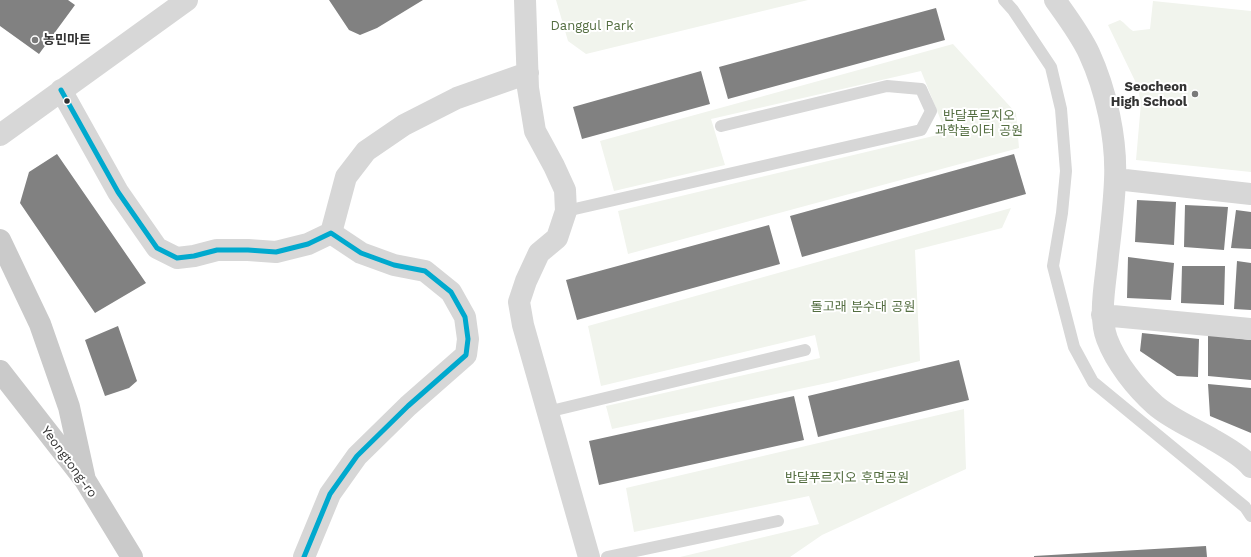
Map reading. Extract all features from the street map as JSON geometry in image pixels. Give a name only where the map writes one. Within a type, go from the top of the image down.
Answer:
[{"type":"main road","points":[[0,240],[40,324],[59,377],[69,407],[85,480]]},
{"type":"main road","name":"Yeongtong-ro","points":[[0,371],[85,480],[128,552]]},
{"type":"street","points":[[0,134],[187,0]]},
{"type":"street","points":[[525,0],[528,88],[535,131],[565,190],[566,211],[556,238],[539,254],[526,281],[519,302],[523,325],[589,557]]},
{"type":"street","points":[[1055,0],[1073,25],[1089,53],[1102,84],[1109,112],[1113,138],[1116,179],[1102,315],[1107,339],[1123,370],[1155,405],[1178,420],[1223,445],[1250,465]]},
{"type":"street","points":[[61,90],[118,192],[157,248],[177,258],[194,256],[217,250],[276,252],[308,244],[331,233],[346,177],[366,151],[404,125],[457,98],[528,73]]},
{"type":"street","points":[[1116,179],[1251,194]]},
{"type":"street","points":[[304,557],[330,494],[357,456],[408,406],[466,356],[468,339],[465,318],[451,292],[425,271],[394,265],[361,253],[331,233]]},
{"type":"street","points":[[1102,315],[1251,329]]},
{"type":"lane","points":[[1004,0],[1013,10],[1051,67],[1060,109],[1066,170],[1062,213],[1053,266],[1074,347],[1093,382],[1245,507],[1251,516]]},
{"type":"lane","points":[[566,211],[922,130],[931,111],[921,89],[887,86],[721,126]]},
{"type":"lane","points":[[547,412],[805,350]]},
{"type":"lane","points":[[607,557],[778,521]]},
{"type":"green space","name":"Danggul Park","points":[[556,0],[808,0],[586,54],[568,41]]},
{"type":"green space","name":"Seocheon High School","points":[[1153,1],[1251,11],[1251,172],[1136,160],[1141,103],[1137,85],[1108,25],[1120,20],[1133,31],[1150,29]]},
{"type":"green space","name":"반달푸르지오 과학놀이터 공원","points":[[953,44],[1016,113],[1019,148],[628,254],[618,211],[946,133],[921,71],[711,119],[725,165],[614,191],[600,141]]},
{"type":"green space","name":"돌고래 분수대 공원","points":[[1011,208],[1002,228],[915,250],[920,361],[832,382],[612,429],[606,406],[820,358],[815,335],[601,386],[588,326]]},
{"type":"green space","name":"반달푸르지오 후면공원","points":[[964,409],[966,469],[822,535],[790,557],[680,557],[819,524],[809,496],[634,532],[626,488]]},
{"type":"building","name":"농민마트","points":[[0,0],[68,0],[75,5],[39,54],[0,26]]},
{"type":"building","points":[[329,0],[423,0],[377,28],[360,35],[349,30]]},
{"type":"building","points":[[936,8],[945,40],[728,99],[719,67]]},
{"type":"building","points":[[701,71],[710,104],[582,139],[573,107]]},
{"type":"building","points":[[57,154],[146,283],[95,313],[20,203],[29,172]]},
{"type":"building","points":[[1014,154],[1026,194],[802,257],[790,216]]},
{"type":"building","points":[[1137,200],[1176,202],[1174,245],[1135,242]]},
{"type":"building","points":[[1185,205],[1228,207],[1224,250],[1184,247]]},
{"type":"building","points":[[1236,210],[1251,212],[1251,249],[1231,248]]},
{"type":"building","points":[[769,225],[780,264],[577,320],[566,280]]},
{"type":"building","points":[[1128,257],[1174,263],[1171,300],[1127,298]]},
{"type":"building","points":[[1237,261],[1251,263],[1251,310],[1234,309]]},
{"type":"building","points":[[1182,266],[1225,266],[1224,305],[1181,303]]},
{"type":"building","points":[[118,326],[137,381],[129,388],[105,396],[85,340]]},
{"type":"building","points":[[1142,333],[1199,339],[1198,377],[1177,376],[1140,351]]},
{"type":"building","points":[[1208,335],[1251,340],[1251,380],[1208,376]]},
{"type":"building","points":[[959,360],[969,400],[818,437],[808,396]]},
{"type":"building","points":[[1208,384],[1251,388],[1251,433],[1210,416]]},
{"type":"building","points":[[794,396],[804,440],[599,485],[589,441]]},
{"type":"building","points":[[1206,546],[1207,557],[1034,557],[1034,556]]},
{"type":"transit line","points":[[61,90],[118,192],[157,248],[177,258],[194,256],[217,250],[276,252],[308,244],[331,233],[361,253],[394,265],[425,271],[451,292],[465,317],[468,339],[466,355],[408,406],[357,456],[330,494],[304,557]]},
{"type":"place","name":"농민마트","points":[[35,40]]},
{"type":"place","name":"Seocheon High School","points":[[1195,94]]}]
